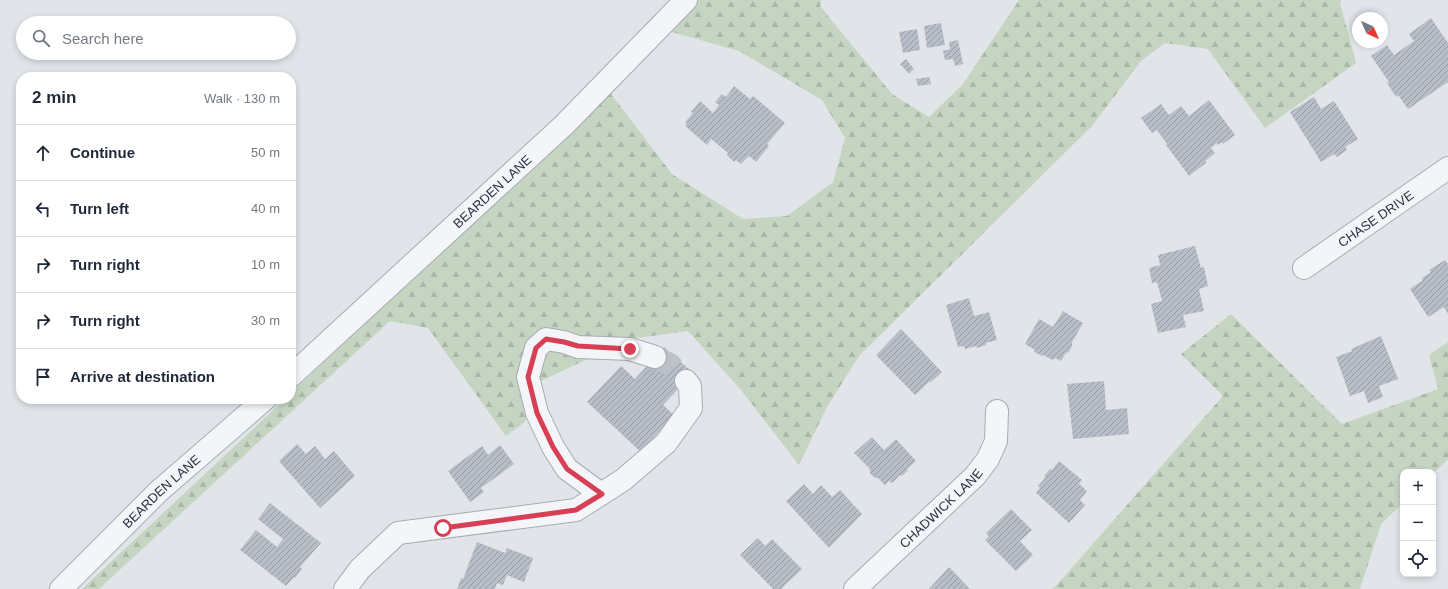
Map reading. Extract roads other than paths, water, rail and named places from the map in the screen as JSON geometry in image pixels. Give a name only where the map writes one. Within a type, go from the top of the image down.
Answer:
[{"type":"street","name":"BEARDEN LANE","points":[[296,371],[564,125],[686,0]]},
{"type":"street","name":"CHASE DRIVE","points":[[1304,268],[1448,168]]},
{"type":"street","points":[[602,494],[567,469],[553,447],[537,413],[528,377],[536,348],[546,339],[578,346],[630,349],[655,357]]},
{"type":"street","points":[[344,589],[360,569],[398,533],[576,510],[623,480],[666,443],[692,408],[690,386],[686,381]]},
{"type":"street","name":"BEARDEN LANE","points":[[61,589],[159,491],[259,404]]},
{"type":"street","name":"CHADWICK LANE","points":[[855,589],[975,476],[988,459],[996,441],[997,411]]},
{"type":"tunnel","points":[[655,357],[670,364],[686,381]]}]
